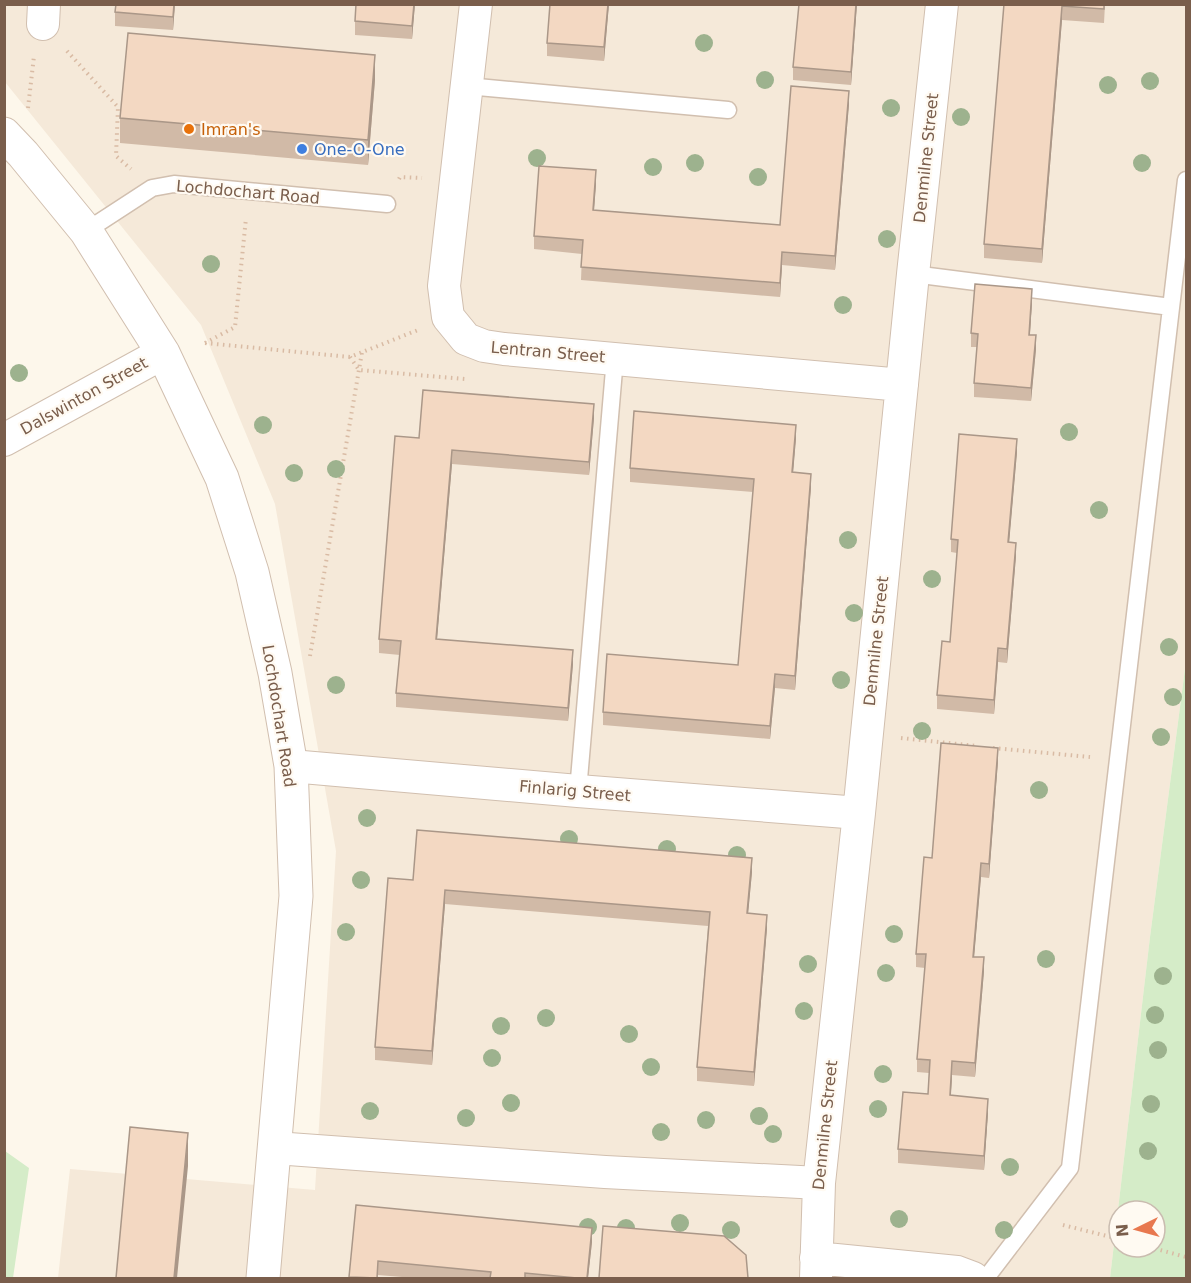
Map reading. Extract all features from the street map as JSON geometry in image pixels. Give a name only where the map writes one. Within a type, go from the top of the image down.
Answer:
[{"type":"street","points":[[448,317],[444,286],[476,4]]},
{"type":"street","name":"Denmilne Street","points":[[816,1268],[819,1183],[942,4]]},
{"type":"street","name":"Lochdochart Road","points":[[14,144],[86,231],[163,353],[222,478],[252,572],[275,673],[291,766],[296,896],[263,1278]]},
{"type":"street","name":"Lentran Street","points":[[448,317],[466,339],[484,346],[902,385]]},
{"type":"street","name":"Dalswinton Street","points":[[4,440],[163,353]]},
{"type":"street","name":"Finlarig Street","points":[[291,766],[859,813]]},
{"type":"street","points":[[275,1148],[605,1172],[819,1183]]},
{"type":"street","points":[[816,1268],[957,1272],[974,1278]]},
{"type":"lane","points":[[467,86],[728,110]]},
{"type":"lane","points":[[986,1278],[1070,1168],[1186,180]]},
{"type":"lane","name":"Lochdochart Road","points":[[86,231],[152,188],[174,184],[387,204]]},
{"type":"lane","points":[[913,274],[1171,307]]},
{"type":"lane","points":[[578,791],[615,358]]},
{"type":"path","points":[[14,144],[37,30],[44,14],[118,107],[116,156],[152,188]]},
{"type":"path","points":[[387,204],[400,177],[456,179]]},
{"type":"path","points":[[235,327],[249,191]]},
{"type":"path","points":[[205,343],[350,357],[448,317]]},
{"type":"path","points":[[309,661],[362,352]]},
{"type":"path","points":[[350,357],[359,370],[466,380]]},
{"type":"path","points":[[867,735],[981,746]]},
{"type":"path","points":[[992,747],[1118,760]]},
{"type":"path","points":[[1033,1217],[1107,1236]]},
{"type":"path","points":[[1167,1252],[1186,1257]]},
{"type":"shaded area","points":[[4,5],[1186,5],[1186,661],[1119,1199],[1107,1199],[1107,1259],[1112,1259],[1110,1278],[58,1278],[70,1169],[315,1190],[336,851],[275,504],[201,325],[5,82]]},
{"type":"green space","points":[[1186,661],[1186,1278],[1110,1278],[1112,1259],[1167,1259],[1167,1199],[1119,1199]]},
{"type":"green space","points":[[5,1151],[29,1168],[13,1278],[5,1278]]},
{"type":"building","points":[[116,4],[174,4],[173,17],[115,12]]},
{"type":"building","points":[[356,4],[414,4],[412,26],[355,21]]},
{"type":"building","points":[[550,4],[608,4],[604,47],[547,43]]},
{"type":"building","points":[[799,4],[856,4],[851,72],[793,67]]},
{"type":"building","points":[[1004,4],[1104,4],[1104,9],[1062,6],[1042,249],[984,244]]},
{"type":"building","points":[[128,33],[375,55],[368,140],[120,118]]},
{"type":"building","points":[[791,86],[849,91],[835,256],[782,252],[780,283],[581,267],[583,240],[534,236],[539,166],[596,170],[593,210],[780,225]]},
{"type":"building","points":[[975,284],[1032,289],[1029,335],[1036,335],[1031,388],[974,383],[978,334],[971,333]]},
{"type":"building","points":[[423,390],[594,404],[589,462],[452,450],[436,639],[573,650],[568,708],[396,693],[401,641],[379,639],[395,436],[419,438]]},
{"type":"building","points":[[634,411],[796,425],[792,472],[811,474],[795,676],[775,674],[770,726],[603,712],[607,654],[738,665],[754,479],[630,468]]},
{"type":"building","points":[[959,434],[1017,439],[1008,542],[1016,543],[1007,649],[998,648],[994,700],[937,695],[942,641],[950,642],[958,540],[951,539]]},
{"type":"building","points":[[941,743],[998,748],[989,864],[981,863],[973,957],[984,957],[975,1063],[952,1061],[950,1095],[988,1099],[984,1156],[898,1149],[903,1092],[928,1094],[930,1060],[917,1059],[926,954],[916,954],[924,857],[932,858]]},
{"type":"building","points":[[417,830],[752,858],[747,913],[767,915],[754,1072],[697,1067],[710,912],[445,890],[432,1051],[375,1047],[388,878],[413,880]]},
{"type":"building","points":[[130,1127],[188,1133],[174,1278],[116,1278]]},
{"type":"building","points":[[356,1205],[592,1228],[587,1278],[525,1273],[525,1278],[490,1278],[491,1272],[378,1261],[377,1278],[349,1277]]},
{"type":"building","points":[[603,1226],[724,1236],[746,1255],[748,1278],[599,1278]]},
{"type":"place","name":"Imran's","points":[[189,129]]},
{"type":"place","name":"One-O-One","points":[[302,149]]}]
